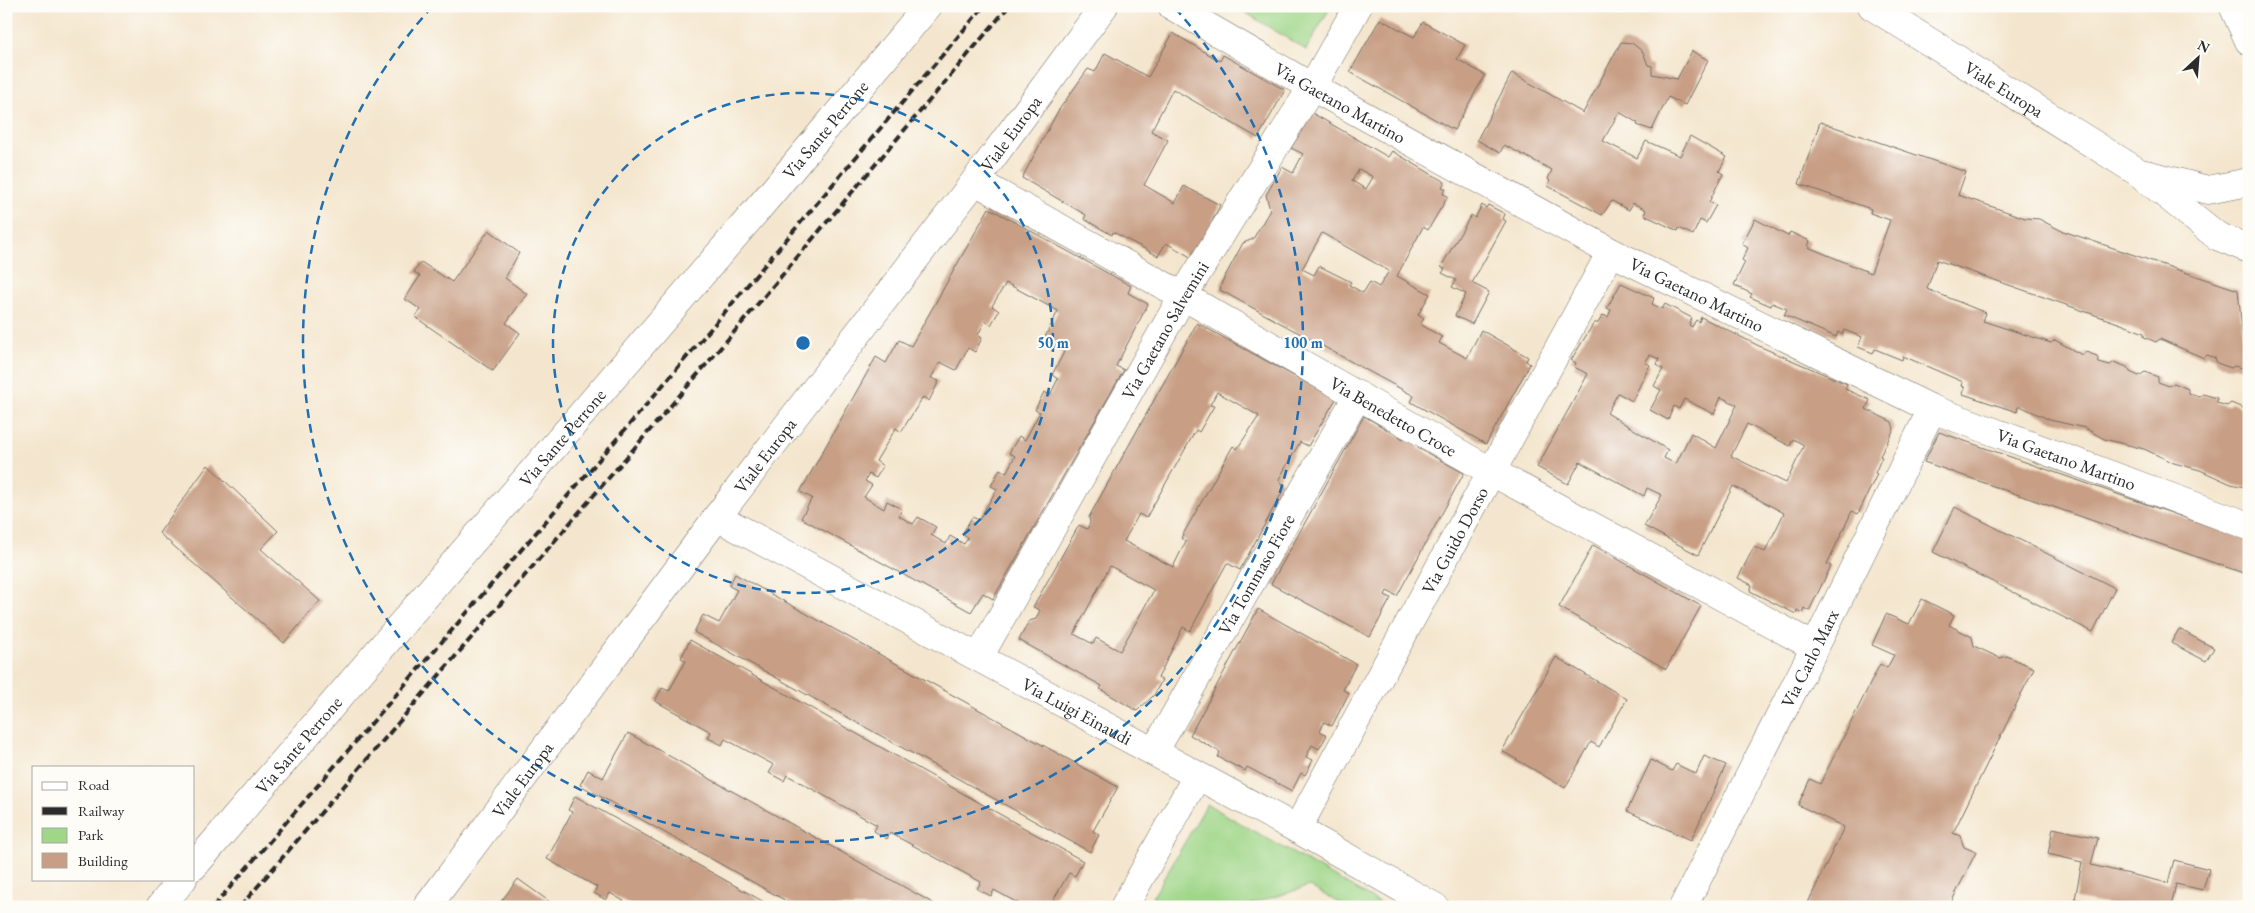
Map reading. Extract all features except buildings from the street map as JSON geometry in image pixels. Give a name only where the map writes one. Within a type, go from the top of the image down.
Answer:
[{"type":"street","name":"Via Sante Perrone","points":[[195,865],[787,174],[928,6]]},
{"type":"street","name":"Viale Europa","points":[[427,907],[717,517],[975,181],[1104,6]]},
{"type":"street","name":"Via Gaetano Martino","points":[[1172,6],[1312,87],[1611,252],[1932,409],[2249,526]]},
{"type":"street","name":"Via Gaetano Salvemini","points":[[979,656],[1183,296],[1312,87],[1358,6]]},
{"type":"street","name":"Viale Europa","points":[[1872,6],[2138,172],[2217,236],[2249,249]]},
{"type":"street","points":[[2234,6],[2249,41]]},
{"type":"street","name":"Viale Europa","points":[[2138,172],[2208,190],[2249,182]]},
{"type":"street","name":"Via Benedetto Croce","points":[[975,181],[1183,296],[1492,472],[1815,647]]},
{"type":"street","name":"Via Guido Dorso","points":[[1297,828],[1611,252]]},
{"type":"street","name":"Via Tommaso Fiore","points":[[1154,752],[1358,395]]},
{"type":"street","name":"Via Carlo Marx","points":[[1683,907],[1815,647],[1932,409]]},
{"type":"street","name":"Via Luigi Einaudi","points":[[717,517],[1297,828],[1435,907]]},
{"type":"street","points":[[1124,907],[1197,776]]},
{"type":"street","points":[[160,907],[182,880]]},
{"type":"green space","points":[[1235,6],[1331,6],[1306,50]]},
{"type":"green space","points":[[1207,804],[1387,907],[1346,907],[1309,886],[1242,907],[1147,907]]},
{"type":"railway","points":[[213,907],[641,411],[984,6]]},
{"type":"railway","points":[[240,907],[735,331],[1009,6]]}]
